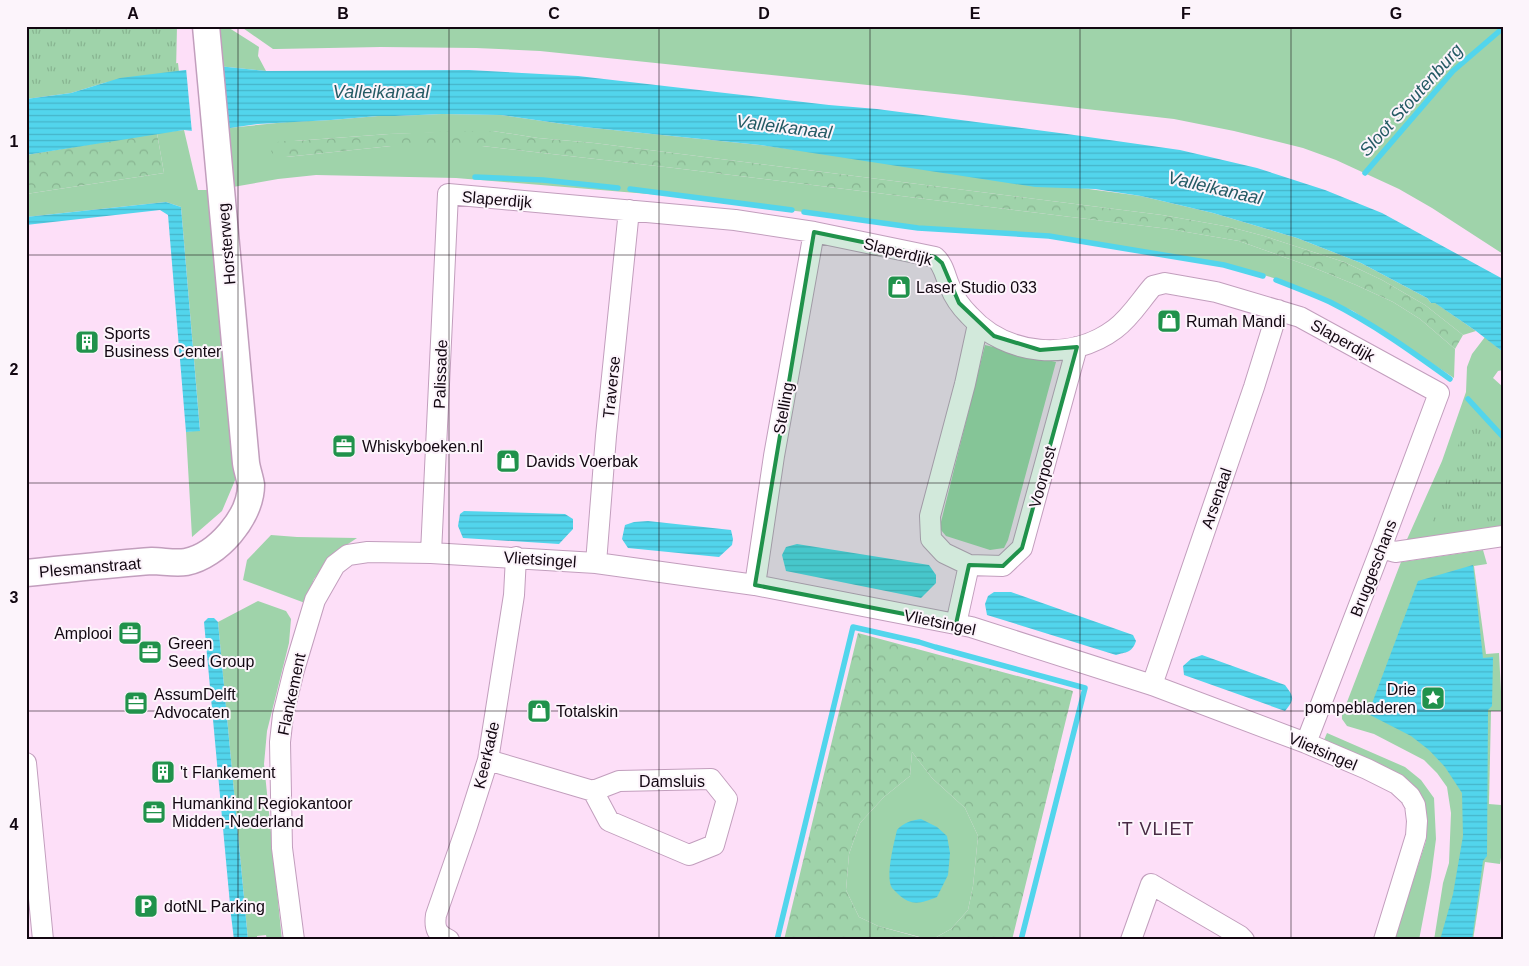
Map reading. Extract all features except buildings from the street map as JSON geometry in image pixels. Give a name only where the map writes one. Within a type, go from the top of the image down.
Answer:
[{"type":"street","name":"Horsterweg","points":[[206,26],[246,463],[251,484],[241,499]]},
{"type":"street","name":"Slaperdijk","points":[[448,194],[736,220],[814,232],[935,257],[942,263],[951,289],[959,303],[978,324],[994,336],[1024,348],[1055,351],[1077,347],[1101,338],[1126,320],[1153,286],[1165,283],[1216,292],[1300,317],[1439,393]]},
{"type":"street","name":"Palissade","points":[[431,553],[436,487],[448,194]]},
{"type":"street","name":"Traverse","points":[[596,563],[606,436],[629,210]]},
{"type":"street","name":"Stelling","points":[[755,585],[774,456],[814,232]]},
{"type":"street","name":"Arsenaal","points":[[1152,685],[1254,387],[1278,310]]},
{"type":"street","name":"Voorpost","points":[[978,324],[965,384],[930,516],[931,539],[944,553],[968,565],[1002,566],[1022,548],[1077,347]]},
{"type":"street","name":"Bruggeschans","points":[[1306,742],[1439,393]]},
{"type":"street","name":"Plesmanstraat","points":[[26,573],[154,561],[185,562],[207,552],[231,533],[243,515],[241,499]]},
{"type":"street","points":[[1381,548],[1395,552],[1503,536]]},
{"type":"street","name":"Vlietsingel","points":[[315,600],[335,565],[348,555],[368,552],[431,553],[596,563],[755,585],[956,624],[1152,685],[1306,742],[1397,784],[1410,796],[1415,805],[1416,836],[1384,940]]},
{"type":"street","name":"Keerkade","points":[[449,940],[439,934],[434,923],[488,760],[514,594],[516,558]]},
{"type":"street","points":[[956,624],[968,565]]},
{"type":"street","name":"Flankement","points":[[294,940],[282,848],[280,742],[283,715],[315,600]]},
{"type":"street","points":[[488,760],[594,791]]},
{"type":"street","points":[[26,763],[43,940]]},
{"type":"street","name":"Damsluis","points":[[711,779],[727,799],[714,845],[689,855],[609,821],[594,791],[619,781],[711,779]]},
{"type":"street","points":[[1131,940],[1151,884],[1244,940]]},
{"type":"highlighted area","points":[[814,232],[935,257],[942,263],[959,303],[994,336],[1040,350],[1077,347],[1022,548],[1003,566],[969,565],[956,624],[755,585]]},
{"type":"green space","points":[[26,26],[177,26],[176,72],[26,94]]},
{"type":"green space","points":[[213,26],[226,26],[259,47],[258,56],[266,71],[218,66]]},
{"type":"green space","points":[[240,26],[1503,26],[1503,254],[1399,189],[1336,160],[1303,148],[1174,119],[540,51],[381,47],[273,49]]},
{"type":"green space","points":[[178,63],[179,72],[120,78],[71,93],[26,99],[26,84]]},
{"type":"green space","points":[[501,115],[584,127],[760,145],[1141,196],[1213,213],[1297,238],[1361,263],[1427,298],[1431,303],[1434,302],[1476,331],[1463,335],[1425,305],[1382,280],[1344,262],[1230,227],[1162,215],[493,131],[389,134],[279,141],[286,157],[391,146],[482,146],[1169,229],[1239,241],[1356,285],[1393,302],[1420,319],[1455,349],[1454,378],[1353,311],[1287,282],[1223,263],[1103,244],[1003,233],[947,230],[684,197],[456,178],[316,175],[233,187],[228,128],[378,116]]},
{"type":"green space","points":[[184,130],[198,190],[214,190],[236,478],[222,511],[192,537],[186,432],[200,430],[181,207],[166,202],[26,217],[26,194],[164,173],[157,133]]},
{"type":"green space","points":[[458,131],[493,131],[538,138],[594,143],[1162,215],[1230,227],[1344,262],[1382,280],[1425,305],[1463,335],[1455,349],[1420,319],[1393,302],[1356,285],[1239,241],[1169,229],[482,146],[391,146],[286,157],[274,156],[271,151],[279,141]]},
{"type":"green space","points":[[157,133],[164,173],[26,194],[26,155]]},
{"type":"green space","points":[[1485,337],[1503,352],[1503,370],[1498,371],[1493,378],[1503,387],[1503,530],[1404,546],[1442,461],[1466,392],[1467,367],[1472,354]]},
{"type":"green space","points":[[985,345],[1056,362],[1008,540],[1004,548],[990,550],[946,536],[941,530],[941,522]]},
{"type":"green space","points":[[1469,413],[1503,447],[1503,520],[1430,530]]},
{"type":"green space","points":[[271,535],[357,538],[333,554],[314,579],[305,603],[243,580],[247,560]]},
{"type":"green space","points":[[1483,550],[1487,564],[1474,566],[1486,654],[1499,653],[1502,711],[1491,711],[1489,804],[1503,806],[1503,844],[1500,864],[1485,862],[1473,940],[1434,940],[1443,883],[1449,863],[1451,813],[1447,787],[1424,760],[1374,734],[1347,726],[1342,719],[1342,715],[1401,562]]},
{"type":"green space","points":[[258,601],[286,611],[291,619],[289,643],[267,731],[264,764],[282,940],[267,940],[266,935],[257,936],[257,940],[248,940],[218,622]]},
{"type":"green space","points":[[858,633],[1073,691],[1012,940],[931,940],[951,929],[968,910],[973,886],[978,836],[965,808],[932,778],[912,752],[910,776],[884,797],[860,823],[849,854],[846,890],[859,917],[878,926],[929,940],[784,940]]},
{"type":"green space","points":[[1327,733],[1405,767],[1421,780],[1434,798],[1436,839],[1419,940],[1394,940],[1426,841],[1427,816],[1422,796],[1408,780],[1324,740]]},
{"type":"green space","points":[[912,752],[932,778],[965,808],[978,836],[973,886],[968,910],[951,929],[931,940],[878,926],[859,917],[846,890],[849,854],[860,823],[884,797],[910,776]]},
{"type":"water","name":"Valleikanaal","points":[[218,66],[266,71],[469,70],[578,76],[877,109],[1180,150],[1257,168],[1325,190],[1382,213],[1503,279],[1503,352],[1435,303],[1431,303],[1427,298],[1361,263],[1297,238],[1213,213],[1141,196],[1095,189],[1035,187],[760,145],[584,127],[501,115],[378,116],[258,124],[202,132],[184,130],[26,155],[26,99],[71,93],[120,78]]},
{"type":"water","points":[[166,202],[181,207],[200,431],[186,432],[168,215],[160,210],[26,225],[26,217]]},
{"type":"water","points":[[464,511],[565,514],[573,519],[573,529],[559,544],[463,538],[458,526],[460,514]]},
{"type":"water","points":[[648,521],[731,530],[732,545],[719,557],[628,548],[622,539],[625,525]]},
{"type":"water","points":[[797,544],[929,565],[936,575],[936,583],[921,598],[786,571],[782,555],[786,547]]},
{"type":"water","points":[[1473,565],[1483,658],[1493,657],[1492,706],[1488,710],[1487,856],[1483,861],[1472,940],[1440,940],[1453,894],[1463,836],[1462,793],[1445,767],[1429,750],[1411,736],[1368,714],[1418,581]]},
{"type":"water","points":[[994,592],[1011,592],[1133,635],[1136,641],[1131,650],[1116,655],[987,615],[985,604],[988,596]]},
{"type":"water","points":[[208,618],[214,618],[218,622],[248,940],[234,940],[204,622]]},
{"type":"water","points":[[1202,655],[1285,685],[1292,695],[1292,701],[1285,711],[1184,675],[1183,666],[1191,659]]},
{"type":"water","points":[[921,819],[937,827],[947,836],[950,853],[948,875],[937,897],[917,903],[903,898],[892,888],[889,876],[897,830],[908,822]]},
{"type":"pier","points":[[196,67],[203,132],[192,133],[186,68]]},
{"type":"waterway","name":"Sloot Stoutenburg","points":[[1365,173],[1453,71],[1503,28]]},
{"type":"waterway","points":[[475,177],[543,180],[618,188]]},
{"type":"waterway","points":[[630,189],[792,210]]},
{"type":"waterway","points":[[804,212],[918,228],[1049,236],[1224,265],[1263,276]]},
{"type":"waterway","points":[[1276,280],[1346,310],[1391,338],[1450,379]]},
{"type":"waterway","points":[[1468,399],[1503,437]]},
{"type":"waterway","points":[[777,940],[853,627],[919,642],[1085,688],[1021,940]]},
{"type":"place","name":"Laser Studio 033","points":[[899,287]]},
{"type":"place","name":"Rumah Mandi","points":[[1169,321]]},
{"type":"place","name":"Sports Business Center","points":[[87,342]]},
{"type":"place","name":"Whiskyboeken.nl","points":[[344,446]]},
{"type":"place","name":"Davids Voerbak","points":[[508,461]]},
{"type":"place","name":"Amplooi","points":[[130,633]]},
{"type":"place","name":"Green Seed Group","points":[[150,652]]},
{"type":"place","name":"Drie pompebladeren","points":[[1433,698]]},
{"type":"place","name":"AssumDelft Advocaten","points":[[136,703]]},
{"type":"place","name":"Totalskin","points":[[539,711]]},
{"type":"place","name":"'t Flankement","points":[[163,772]]},
{"type":"place","name":"Humankind Regiokantoor Midden-Nederland","points":[[154,812]]},
{"type":"place","name":"dotNL Parking","points":[[146,906]]},
{"type":"district","name":"'T VLIET","points":[[1156,829]]}]
